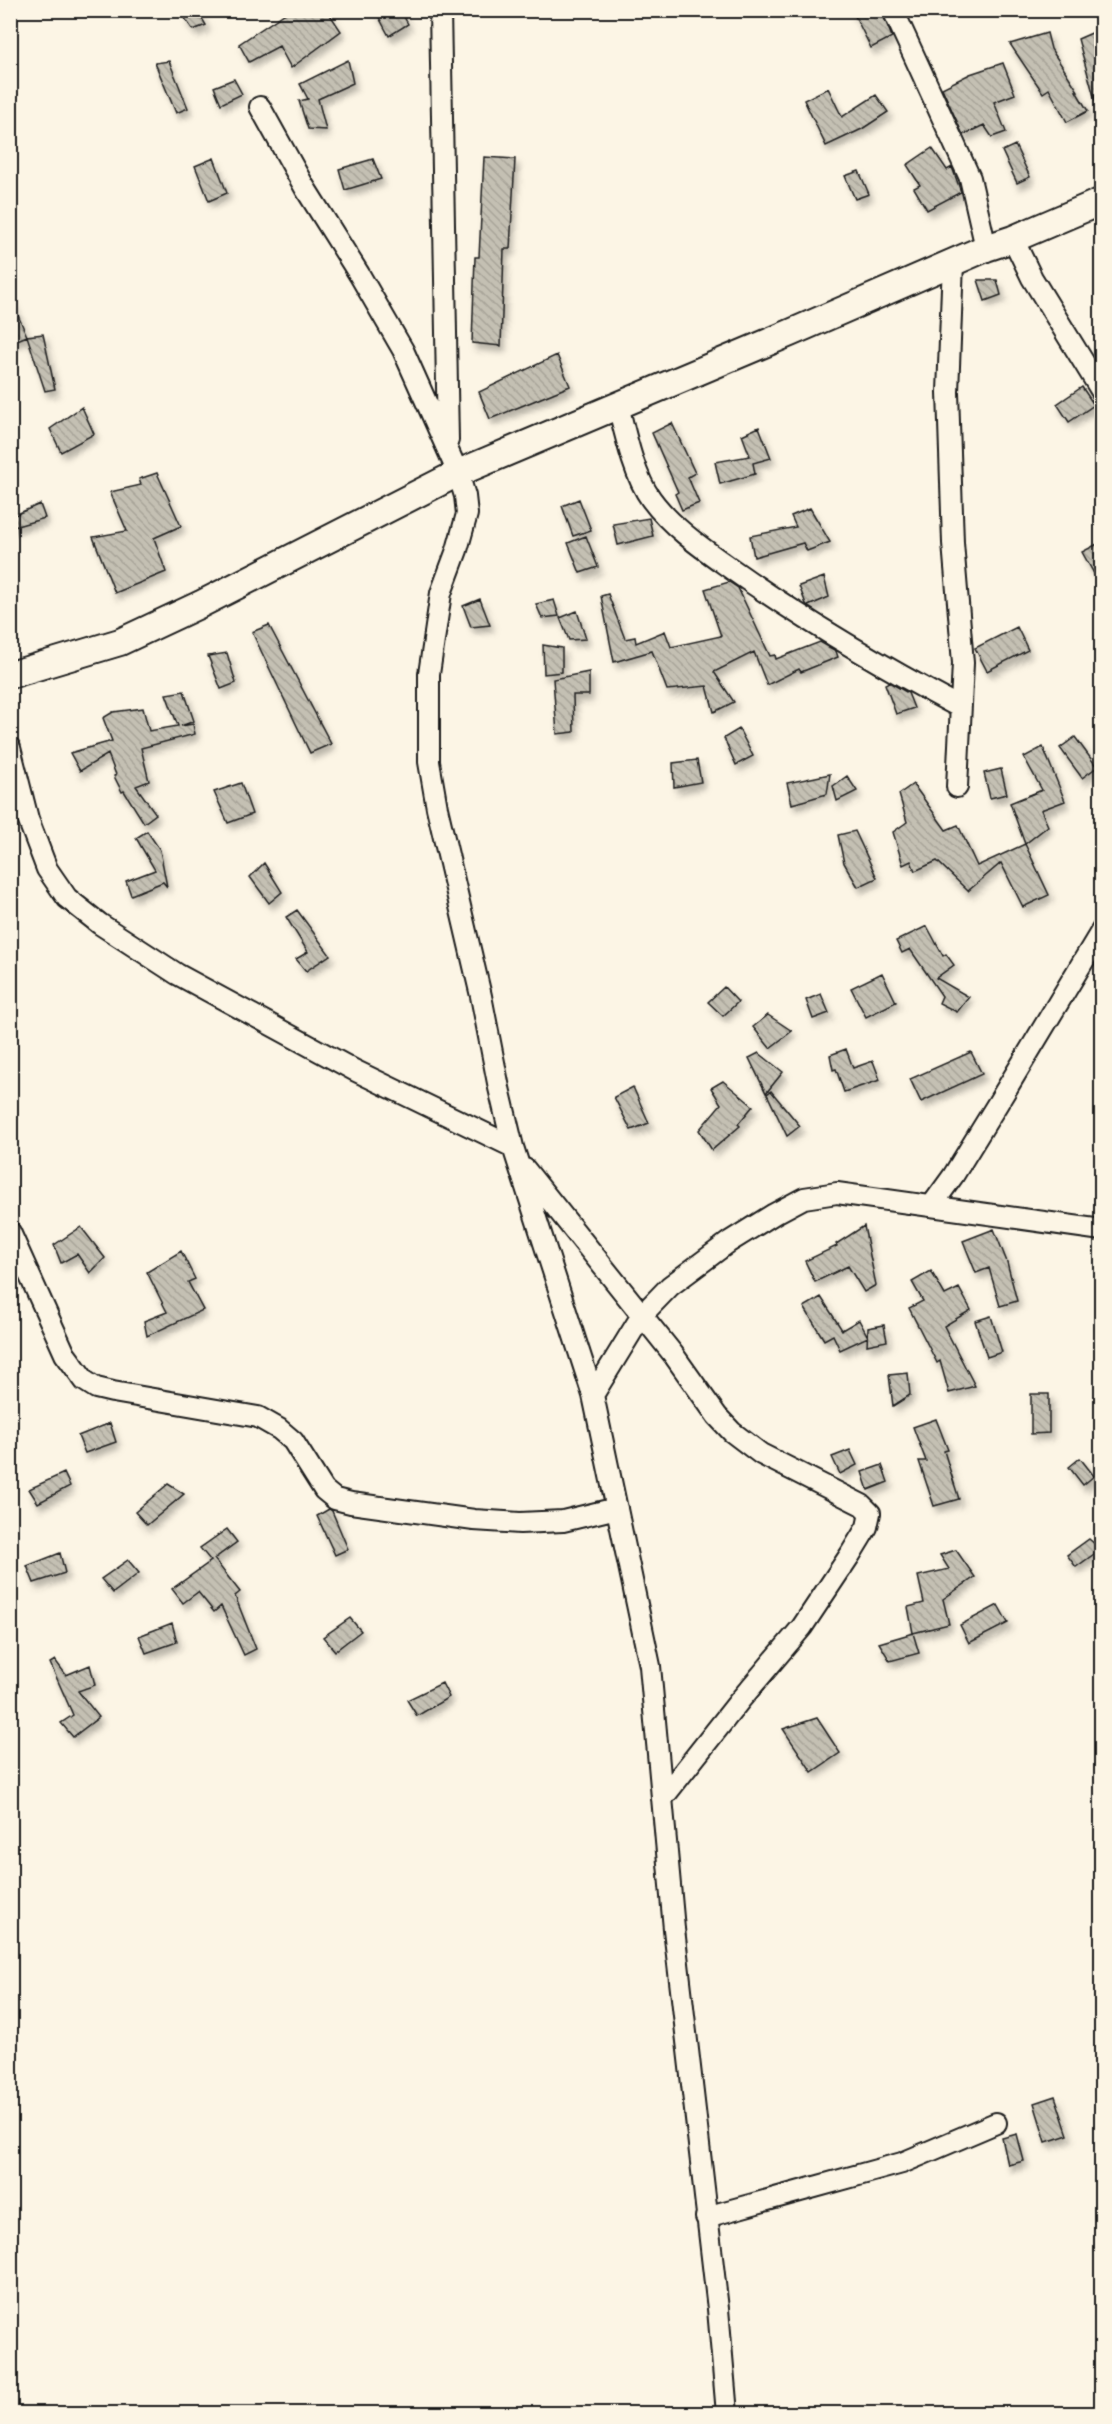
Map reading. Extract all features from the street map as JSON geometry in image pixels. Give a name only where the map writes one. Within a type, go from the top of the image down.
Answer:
[{"type":"main road","points":[[10,675],[120,642],[201,604],[458,473],[1101,201]]},
{"type":"street","points":[[441,10],[448,449]]},
{"type":"street","points":[[893,10],[970,178],[986,248]]},
{"type":"street","points":[[260,107],[305,188],[403,350],[448,449],[465,496],[467,514],[458,550],[441,593],[429,674],[429,762],[437,808],[516,1154],[593,1395],[650,1666],[674,1929],[718,2309],[727,2414]]},
{"type":"street","points":[[1013,239],[1032,278],[1101,392]]},
{"type":"street","points":[[953,262],[948,392],[953,543],[963,663],[959,707],[957,787]]},
{"type":"street","points":[[618,405],[631,455],[650,498],[678,528],[782,604],[895,673],[959,707]]},
{"type":"street","points":[[10,748],[15,796],[47,869],[67,898],[100,924],[177,974],[333,1059],[516,1154],[673,1354],[717,1416],[732,1432],[761,1454],[862,1505],[870,1513],[867,1527],[802,1627],[741,1699],[662,1799]]},
{"type":"street","points":[[932,1204],[953,1176],[1101,930]]},
{"type":"street","points":[[593,1395],[642,1315],[670,1286],[729,1242],[804,1198],[837,1193],[932,1204],[1101,1230]]},
{"type":"street","points":[[10,1232],[65,1354],[85,1381],[96,1388],[122,1394],[258,1417],[279,1429],[293,1442],[324,1490],[335,1498],[426,1514],[520,1523],[563,1521],[617,1508]]},
{"type":"street","points":[[706,2217],[902,2163],[996,2123]]},
{"type":"building","points":[[197,10],[206,25],[193,30],[184,17]]},
{"type":"building","points":[[290,10],[327,10],[341,31],[291,68],[279,46],[249,62],[239,44]]},
{"type":"building","points":[[375,10],[400,10],[408,24],[389,36]]},
{"type":"building","points":[[852,10],[881,10],[892,37],[871,48]]},
{"type":"building","points":[[1101,29],[1101,106],[1097,107],[1078,39]]},
{"type":"building","points":[[1047,33],[1051,49],[1088,111],[1067,122],[1049,89],[1043,93],[1010,44]]},
{"type":"building","points":[[348,60],[353,83],[318,99],[326,130],[308,129],[299,101],[308,99],[300,84]]},
{"type":"building","points":[[169,61],[188,108],[176,113],[155,63]]},
{"type":"building","points":[[1003,63],[1015,94],[994,102],[1006,132],[992,137],[984,125],[963,135],[942,88],[970,74]]},
{"type":"building","points":[[234,79],[242,94],[221,104],[214,87]]},
{"type":"building","points":[[828,88],[842,117],[876,95],[888,112],[862,129],[826,146],[804,100]]},
{"type":"building","points":[[1015,145],[1030,177],[1017,183],[1002,151]]},
{"type":"building","points":[[932,148],[947,170],[952,167],[961,192],[927,210],[914,188],[920,185],[907,165]]},
{"type":"building","points":[[484,157],[515,159],[510,249],[504,249],[501,346],[472,343],[475,257],[479,257]]},
{"type":"building","points":[[214,158],[227,193],[209,201],[195,166]]},
{"type":"building","points":[[373,159],[381,179],[345,190],[339,169]]},
{"type":"building","points":[[859,171],[869,194],[855,199],[845,176]]},
{"type":"building","points":[[978,280],[997,280],[1001,295],[985,301]]},
{"type":"building","points":[[10,297],[27,336],[10,343]]},
{"type":"building","points":[[43,334],[55,389],[45,391],[27,336]]},
{"type":"building","points":[[557,355],[570,386],[490,419],[479,392]]},
{"type":"building","points":[[1082,387],[1094,405],[1069,422],[1057,404]]},
{"type":"building","points":[[82,407],[94,434],[61,452],[50,429]]},
{"type":"building","points":[[672,423],[695,473],[688,477],[699,503],[682,510],[675,494],[678,492],[652,433]]},
{"type":"building","points":[[759,427],[771,458],[753,463],[755,474],[720,484],[715,462],[750,456],[742,435]]},
{"type":"building","points":[[157,473],[181,526],[154,538],[166,572],[115,593],[93,537],[127,531],[110,492],[141,485],[139,479]]},
{"type":"building","points":[[579,499],[591,530],[573,536],[562,506]]},
{"type":"building","points":[[40,504],[45,518],[10,528],[10,517]]},
{"type":"building","points":[[810,508],[830,542],[807,551],[803,543],[754,557],[750,536],[796,527],[791,516]]},
{"type":"building","points":[[649,518],[653,536],[618,545],[613,524]]},
{"type":"building","points":[[586,536],[598,567],[580,573],[568,543]]},
{"type":"building","points":[[1101,542],[1101,586],[1082,552]]},
{"type":"building","points":[[824,577],[829,597],[808,606],[799,586]]},
{"type":"building","points":[[729,582],[738,588],[770,656],[775,655],[776,659],[820,642],[836,651],[838,657],[801,672],[799,669],[767,685],[754,652],[714,672],[734,702],[714,712],[707,686],[667,690],[652,651],[614,662],[601,596],[608,594],[625,639],[635,637],[636,643],[665,631],[671,647],[721,636],[705,589]]},
{"type":"building","points":[[480,599],[490,625],[471,627],[463,606]]},
{"type":"building","points":[[554,600],[559,616],[542,618],[536,604]]},
{"type":"building","points":[[577,611],[586,639],[569,640],[560,618]]},
{"type":"building","points":[[269,625],[331,744],[310,753],[252,632]]},
{"type":"building","points":[[1017,627],[1028,650],[987,671],[975,648]]},
{"type":"building","points":[[543,645],[562,648],[562,672],[544,674]]},
{"type":"building","points":[[227,653],[236,683],[221,689],[208,656]]},
{"type":"building","points":[[589,672],[589,695],[573,695],[574,732],[557,734],[553,679]]},
{"type":"building","points":[[889,682],[908,693],[914,708],[896,714],[885,684]]},
{"type":"building","points":[[184,691],[194,721],[181,726],[193,724],[195,734],[141,748],[149,781],[136,786],[156,814],[144,823],[124,791],[122,792],[114,776],[116,775],[108,754],[80,771],[70,753],[112,741],[103,718],[113,712],[143,708],[149,731],[178,726],[166,694]]},
{"type":"building","points":[[739,729],[753,756],[736,765],[724,738]]},
{"type":"building","points":[[1075,737],[1097,767],[1082,778],[1060,748]]},
{"type":"building","points":[[1043,747],[1065,801],[1041,810],[1048,826],[1025,844],[1010,803],[1042,790],[1024,757]]},
{"type":"building","points":[[697,760],[701,782],[674,787],[673,763]]},
{"type":"building","points":[[1001,769],[1007,794],[990,798],[984,773]]},
{"type":"building","points":[[830,774],[827,794],[792,804],[787,783]]},
{"type":"building","points":[[847,776],[857,791],[837,801],[833,786]]},
{"type":"building","points":[[241,783],[252,814],[228,823],[214,792]]},
{"type":"building","points":[[913,784],[946,830],[958,825],[977,866],[1025,844],[1049,895],[1023,907],[1001,863],[968,891],[937,861],[915,871],[911,861],[903,865],[893,832],[907,822],[899,794]]},
{"type":"building","points":[[147,831],[160,850],[167,887],[163,882],[131,895],[126,881],[155,870],[136,838]]},
{"type":"building","points":[[855,831],[877,878],[858,887],[844,863],[838,835]]},
{"type":"building","points":[[264,863],[282,892],[269,903],[250,877]]},
{"type":"building","points":[[297,910],[330,955],[306,971],[296,959],[308,952],[286,917]]},
{"type":"building","points":[[927,926],[943,956],[946,954],[954,965],[936,978],[969,997],[957,1012],[939,1003],[942,996],[910,949],[902,953],[896,941]]},
{"type":"building","points":[[882,973],[896,1002],[866,1017],[851,988]]},
{"type":"building","points":[[724,987],[738,1002],[723,1016],[708,1002]]},
{"type":"building","points":[[821,994],[829,1013],[813,1019],[806,1000]]},
{"type":"building","points":[[768,1015],[792,1031],[770,1048],[753,1027]]},
{"type":"building","points":[[846,1049],[853,1068],[873,1061],[880,1080],[844,1092],[836,1069],[833,1070],[830,1055]]},
{"type":"building","points":[[971,1052],[982,1074],[921,1102],[910,1079]]},
{"type":"building","points":[[759,1053],[783,1072],[766,1093],[749,1058]]},
{"type":"building","points":[[723,1081],[753,1106],[738,1124],[740,1126],[712,1150],[699,1130],[721,1104],[711,1088]]},
{"type":"building","points":[[633,1087],[649,1123],[631,1130],[614,1097]]},
{"type":"building","points":[[771,1091],[800,1126],[787,1136],[767,1094]]},
{"type":"building","points":[[864,1226],[876,1285],[864,1292],[848,1266],[815,1282],[805,1261],[837,1246],[836,1244]]},
{"type":"building","points":[[81,1227],[105,1258],[90,1273],[77,1254],[61,1263],[54,1245]]},
{"type":"building","points":[[994,1229],[1007,1262],[1017,1301],[1000,1306],[989,1268],[976,1273],[963,1241]]},
{"type":"building","points":[[181,1251],[195,1279],[188,1282],[203,1310],[147,1336],[144,1321],[167,1312],[147,1272]]},
{"type":"building","points":[[931,1271],[945,1295],[959,1288],[971,1310],[944,1326],[975,1386],[949,1393],[940,1361],[937,1363],[909,1308],[923,1301],[912,1282]]},
{"type":"building","points":[[821,1297],[842,1330],[859,1320],[868,1337],[840,1350],[833,1335],[824,1340],[804,1307]]},
{"type":"building","points":[[991,1316],[1002,1352],[987,1357],[975,1321]]},
{"type":"building","points":[[884,1325],[887,1341],[867,1345],[868,1328]]},
{"type":"building","points":[[908,1373],[910,1395],[893,1406],[889,1375]]},
{"type":"building","points":[[1031,1394],[1049,1394],[1049,1433],[1031,1434]]},
{"type":"building","points":[[936,1419],[948,1450],[944,1451],[959,1499],[934,1506],[919,1461],[926,1461],[913,1427]]},
{"type":"building","points":[[110,1423],[116,1442],[85,1453],[78,1436]]},
{"type":"building","points":[[850,1450],[857,1465],[840,1474],[832,1457]]},
{"type":"building","points":[[1080,1458],[1094,1476],[1083,1485],[1069,1467]]},
{"type":"building","points":[[882,1465],[888,1482],[868,1490],[862,1472]]},
{"type":"building","points":[[64,1473],[70,1486],[38,1503],[29,1489]]},
{"type":"building","points":[[168,1484],[184,1494],[147,1525],[135,1512]]},
{"type":"building","points":[[329,1509],[332,1511],[348,1549],[335,1555],[317,1516]]},
{"type":"building","points":[[227,1529],[237,1542],[214,1559],[240,1592],[235,1596],[256,1649],[244,1655],[221,1606],[214,1612],[198,1592],[183,1603],[172,1589],[211,1561],[200,1548]]},
{"type":"building","points":[[1089,1539],[1101,1549],[1076,1567],[1067,1555]]},
{"type":"building","points":[[956,1550],[975,1577],[943,1599],[949,1624],[913,1633],[908,1607],[924,1603],[918,1576],[949,1569],[940,1555]]},
{"type":"building","points":[[60,1553],[65,1573],[34,1583],[27,1566]]},
{"type":"building","points":[[128,1560],[139,1573],[113,1593],[101,1579]]},
{"type":"building","points":[[998,1605],[1008,1623],[969,1643],[960,1625]]},
{"type":"building","points":[[350,1618],[361,1631],[335,1651],[323,1637]]},
{"type":"building","points":[[172,1623],[177,1642],[146,1653],[139,1636]]},
{"type":"building","points":[[913,1633],[919,1653],[890,1661],[879,1643]]},
{"type":"building","points":[[55,1660],[66,1675],[90,1665],[95,1685],[78,1691],[99,1717],[73,1737],[61,1723],[73,1715],[50,1663]]},
{"type":"building","points":[[442,1683],[449,1697],[417,1716],[407,1700]]},
{"type":"building","points":[[817,1718],[840,1753],[812,1772],[783,1729]]},
{"type":"building","points":[[1055,2096],[1068,2135],[1046,2142],[1034,2103]]},
{"type":"building","points":[[1017,2134],[1024,2161],[1008,2165],[1002,2138]]}]
